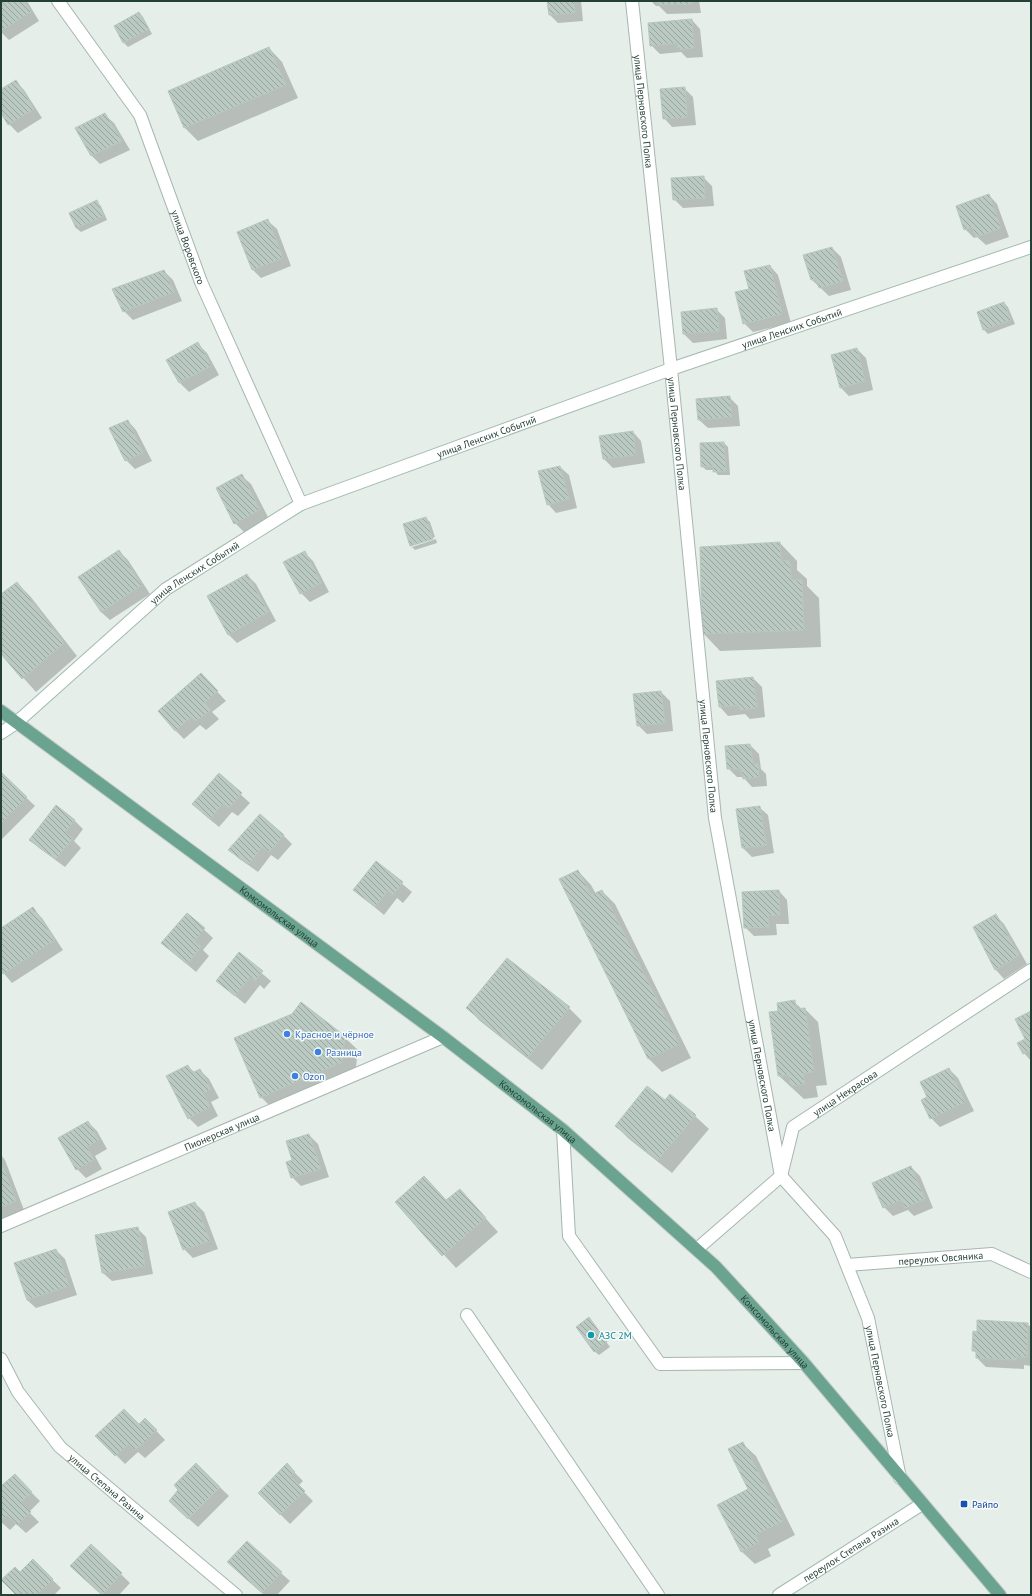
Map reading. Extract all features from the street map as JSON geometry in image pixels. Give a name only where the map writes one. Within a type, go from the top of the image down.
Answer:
[{"type":"main road","name":"Комсомольская улица","points":[[1,711],[443,1037],[563,1130],[716,1266],[804,1363],[1000,1595]]},
{"type":"street","name":"улица Воровского","points":[[58,1],[140,115],[201,282],[301,504]]},
{"type":"street","name":"улица Перновского Полка","points":[[632,1],[671,369],[715,818],[781,1176],[835,1236],[868,1318],[900,1478]]},
{"type":"street","name":"улица Ленских Событий","points":[[1,732],[16,723],[166,589],[301,504],[671,369],[1031,247]]},
{"type":"street","name":"улица Некрасова","points":[[781,1176],[793,1127],[1031,970]]},
{"type":"street","name":"Пионерская улица","points":[[1,1226],[443,1037]]},
{"type":"street","points":[[563,1130],[569,1236],[660,1364],[804,1363]]},
{"type":"street","points":[[697,1249],[781,1176]]},
{"type":"street","name":"переулок Овсяника","points":[[847,1265],[992,1254],[1031,1272]]},
{"type":"street","points":[[467,1315],[658,1595]]},
{"type":"street","name":"улица Степана Разина","points":[[1,1359],[18,1392],[60,1447],[236,1595]]},
{"type":"street","name":"переулок Степана Разина","points":[[779,1595],[922,1504]]},
{"type":"building","points":[[24,1],[31,12],[1,31],[1,2]]},
{"type":"building","points":[[547,1],[574,1],[575,13],[549,15]]},
{"type":"building","points":[[657,1],[692,1],[692,4],[657,5]]},
{"type":"building","points":[[139,12],[149,29],[123,43],[114,26]]},
{"type":"building","points":[[692,19],[694,48],[678,50],[677,43],[650,46],[648,23]]},
{"type":"building","points":[[269,47],[286,85],[184,128],[168,91]]},
{"type":"building","points":[[16,80],[34,109],[8,125],[1,113],[1,89]]},
{"type":"building","points":[[685,87],[687,117],[663,119],[660,89]]},
{"type":"building","points":[[105,113],[122,141],[91,156],[75,128]]},
{"type":"building","points":[[704,176],[705,198],[673,200],[671,178]]},
{"type":"building","points":[[989,194],[1001,228],[976,237],[972,227],[964,230],[956,206]]},
{"type":"building","points":[[97,200],[104,216],[76,228],[69,213]]},
{"type":"building","points":[[268,219],[283,258],[252,270],[237,232]]},
{"type":"building","points":[[832,247],[843,281],[819,288],[816,279],[811,280],[803,255]]},
{"type":"building","points":[[770,265],[782,314],[743,324],[735,292],[749,289],[744,271]]},
{"type":"building","points":[[164,270],[174,292],[123,312],[112,289]]},
{"type":"building","points":[[1004,302],[1011,320],[983,330],[977,312]]},
{"type":"building","points":[[717,308],[719,331],[683,334],[681,312]]},
{"type":"building","points":[[198,342],[211,366],[179,383],[166,360]]},
{"type":"building","points":[[857,348],[865,381],[840,388],[831,355]]},
{"type":"building","points":[[730,396],[732,417],[698,420],[696,399]]},
{"type":"building","points":[[128,420],[143,453],[125,461],[109,428]]},
{"type":"building","points":[[633,431],[636,455],[603,459],[599,436]]},
{"type":"building","points":[[724,442],[726,471],[713,472],[713,466],[701,467],[700,443]]},
{"type":"building","points":[[560,466],[569,499],[547,505],[538,471]]},
{"type":"building","points":[[242,474],[260,510],[234,524],[216,488]]},
{"type":"building","points":[[426,517],[433,539],[410,546],[403,524]]},
{"type":"building","points":[[780,542],[781,561],[790,561],[791,580],[802,580],[804,630],[702,634],[700,547]]},
{"type":"building","points":[[119,550],[142,585],[101,612],[78,577]]},
{"type":"building","points":[[305,551],[321,583],[300,594],[283,562]]},
{"type":"building","points":[[247,574],[268,612],[228,635],[207,596]]},
{"type":"building","points":[[17,582],[64,643],[22,679],[1,654],[1,594]]},
{"type":"building","points":[[201,673],[218,691],[204,703],[211,710],[196,721],[191,717],[175,731],[158,711]]},
{"type":"building","points":[[753,677],[757,708],[740,710],[739,705],[719,707],[716,681]]},
{"type":"building","points":[[661,691],[665,723],[637,726],[633,694]]},
{"type":"building","points":[[750,744],[753,764],[758,764],[759,777],[743,779],[741,769],[727,769],[725,746]]},
{"type":"building","points":[[1,772],[27,797],[1,823]]},
{"type":"building","points":[[219,773],[242,793],[229,808],[223,803],[210,819],[192,804]]},
{"type":"building","points":[[56,805],[75,820],[65,832],[73,838],[56,859],[29,840]]},
{"type":"building","points":[[760,806],[766,845],[742,848],[736,809]]},
{"type":"building","points":[[260,814],[284,835],[269,852],[262,847],[249,864],[228,850]]},
{"type":"building","points":[[376,861],[403,882],[393,895],[388,890],[375,907],[353,890]]},
{"type":"building","points":[[578,870],[591,895],[602,890],[679,1044],[648,1059],[559,879]]},
{"type":"building","points":[[779,890],[780,915],[768,916],[769,927],[744,928],[742,892]]},
{"type":"building","points":[[33,907],[55,940],[3,974],[1,972],[1,928]]},
{"type":"building","points":[[187,913],[205,928],[194,941],[201,947],[187,964],[161,943]]},
{"type":"building","points":[[996,914],[1019,955],[995,970],[973,927]]},
{"type":"building","points":[[239,952],[263,971],[255,981],[250,977],[235,996],[216,981]]},
{"type":"building","points":[[507,958],[570,1007],[528,1057],[466,1008]]},
{"type":"building","points":[[795,1000],[796,1009],[805,1008],[814,1072],[803,1073],[805,1084],[790,1086],[789,1075],[778,1076],[769,1012],[778,1011],[777,1003]]},
{"type":"building","points":[[301,1002],[345,1036],[342,1062],[260,1098],[234,1038],[292,1014]]},
{"type":"building","points":[[1031,1011],[1031,1050],[1023,1054],[1017,1043],[1025,1039],[1015,1019]]},
{"type":"building","points":[[188,1065],[192,1073],[200,1069],[211,1089],[203,1093],[210,1107],[188,1119],[166,1076]]},
{"type":"building","points":[[949,1068],[965,1102],[930,1119],[921,1100],[927,1097],[920,1082]]},
{"type":"building","points":[[647,1086],[665,1100],[670,1094],[696,1115],[658,1160],[615,1126]]},
{"type":"building","points":[[88,1121],[99,1140],[87,1147],[94,1160],[76,1170],[58,1138]]},
{"type":"building","points":[[309,1134],[321,1169],[291,1178],[286,1162],[292,1160],[286,1141]]},
{"type":"building","points":[[1,1161],[16,1201],[1,1207]]},
{"type":"building","points":[[911,1166],[925,1199],[905,1208],[901,1200],[883,1208],[872,1183]]},
{"type":"building","points":[[424,1176],[446,1200],[460,1189],[486,1218],[442,1256],[395,1202]]},
{"type":"building","points":[[195,1202],[210,1241],[183,1250],[168,1212]]},
{"type":"building","points":[[138,1227],[145,1266],[102,1273],[95,1235]]},
{"type":"building","points":[[56,1249],[69,1286],[27,1300],[14,1263]]},
{"type":"building","name":"АЗС 2М","points":[[589,1317],[607,1342],[594,1352],[576,1327]]},
{"type":"building","points":[[977,1320],[1028,1323],[1027,1357],[1016,1357],[1016,1360],[976,1358],[976,1351],[972,1351],[973,1331],[977,1332]]},
{"type":"building","points":[[124,1409],[139,1424],[145,1418],[157,1430],[135,1450],[129,1444],[115,1456],[95,1436]]},
{"type":"building","points":[[743,1442],[783,1521],[755,1535],[759,1542],[741,1552],[717,1505],[748,1489],[728,1449]]},
{"type":"building","points":[[196,1463],[220,1487],[188,1519],[169,1501],[178,1490],[174,1485]]},
{"type":"building","points":[[287,1463],[295,1472],[290,1476],[305,1491],[280,1515],[258,1493]]},
{"type":"building","points":[[15,1474],[32,1492],[21,1502],[31,1512],[17,1525],[7,1515],[1,1521],[1,1486]]},
{"type":"building","points":[[247,1541],[282,1572],[262,1593],[227,1562]]},
{"type":"building","points":[[91,1544],[122,1573],[102,1595],[70,1566]]},
{"type":"building","points":[[33,1559],[53,1579],[37,1595],[16,1595],[1,1580],[15,1567],[20,1572]]},
{"type":"place","name":"Красное и чёрное","points":[[287,1034]]},
{"type":"place","name":"Разница","points":[[318,1052]]},
{"type":"place","name":"Ozon","points":[[295,1076]]},
{"type":"place","name":"АЗС 2М","points":[[591,1335]]},
{"type":"place","name":"Райпо","points":[[964,1504]]}]
